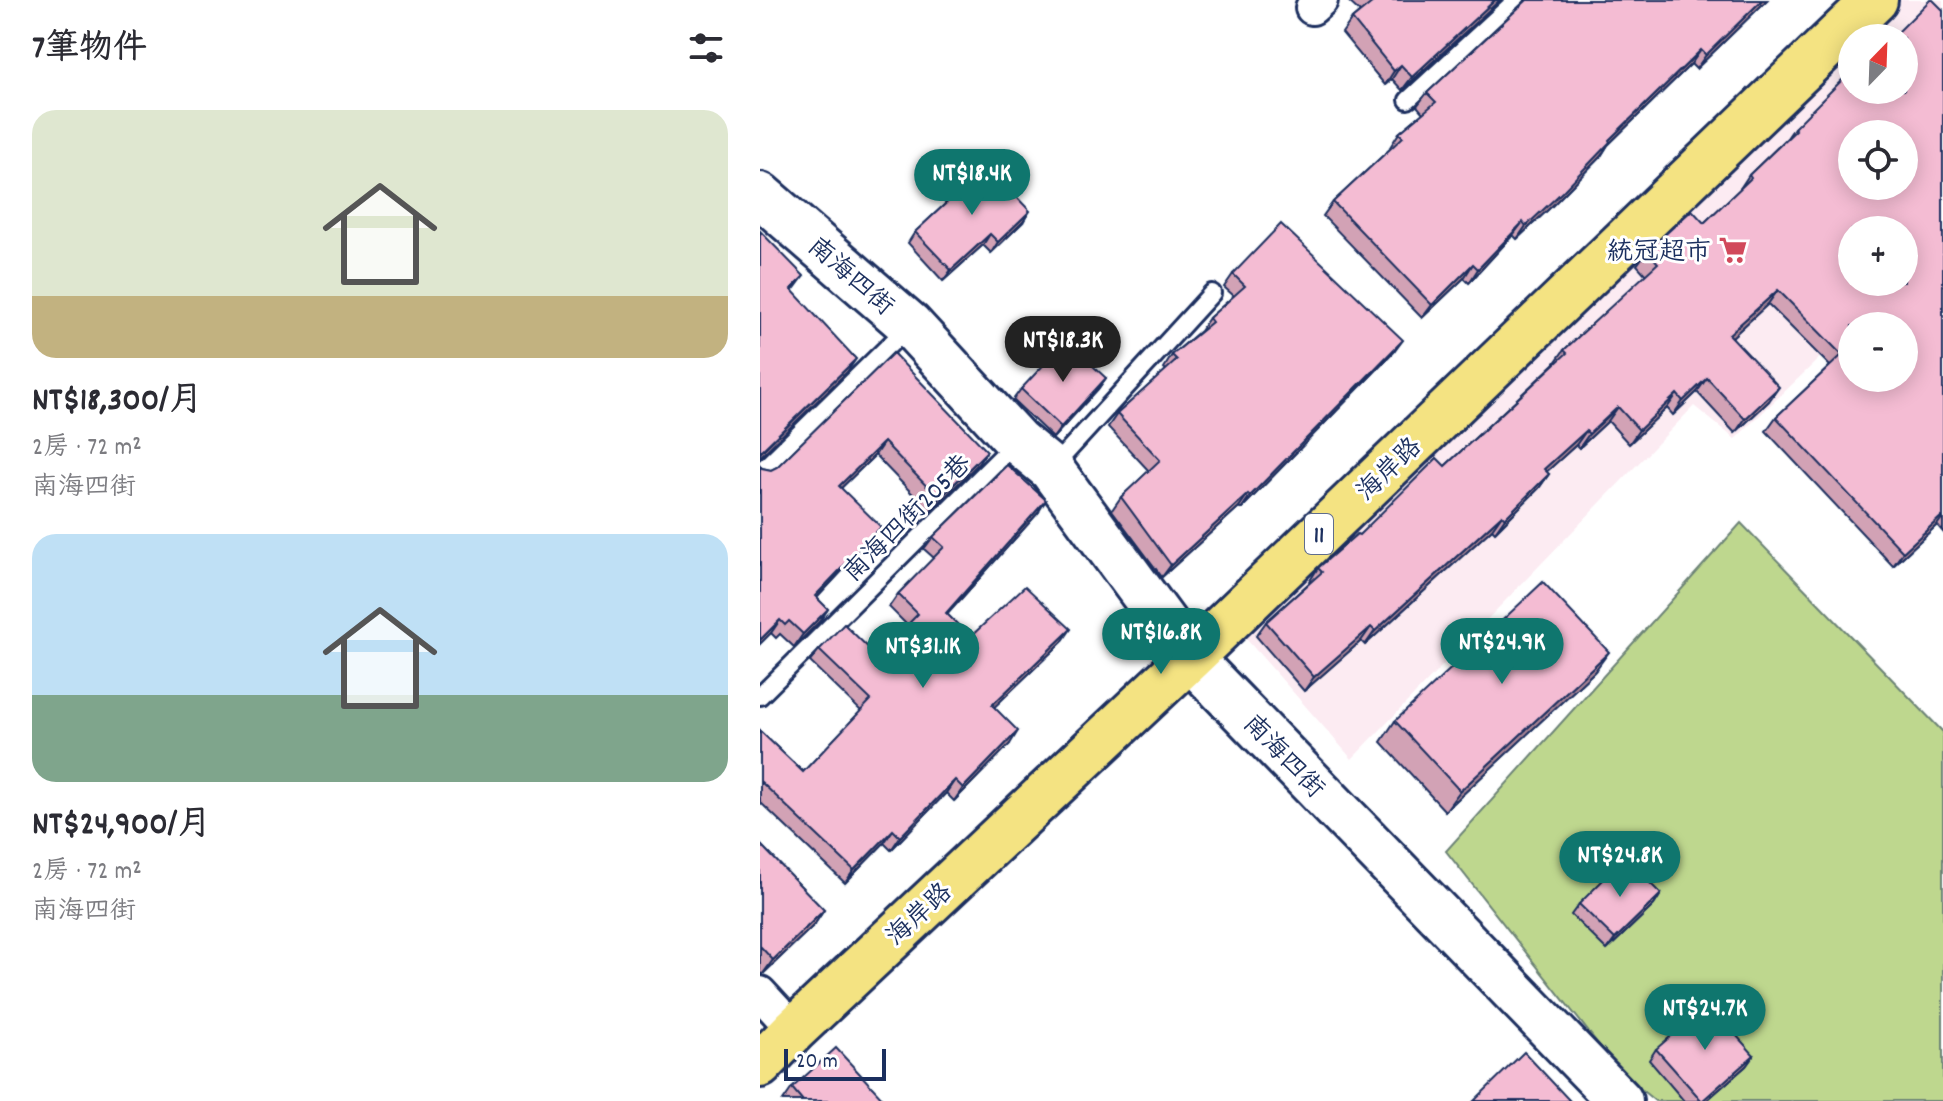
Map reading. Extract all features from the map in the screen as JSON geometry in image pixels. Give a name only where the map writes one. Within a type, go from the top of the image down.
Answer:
[{"type":"main road","name":"海岸路","points":[[760,1065],[1190,658],[1875,0]]},
{"type":"street","name":"南海四街","points":[[760,195],[910,325],[1017,441],[1051,469],[1190,658],[1620,1101]]},
{"type":"street","points":[[760,993],[794,1030]]},
{"type":"lane","points":[[1408,100],[1516,0]]},
{"type":"lane","points":[[1051,469],[1212,293]]},
{"type":"lane","points":[[760,472],[910,325]]},
{"type":"lane","name":"南海四街205巷","points":[[760,696],[1017,441]]},
{"type":"shaded area","points":[[1879,0],[1943,0],[1943,240],[1918,234],[1918,216],[1838,216],[1838,296],[1852,296],[1852,312],[1838,312],[1838,340],[1735,439],[1694,406],[1352,759],[1233,624],[1838,40],[1838,104],[1918,104],[1918,24],[1854,24]]},
{"type":"green space","points":[[1741,523],[1943,732],[1943,1101],[1655,1101],[1621,1073],[1446,851]]},
{"type":"building","points":[[1371,0],[1495,0],[1412,77],[1401,65],[1394,71],[1352,19],[1373,2]]},
{"type":"building","points":[[1527,0],[1762,0],[1706,55],[1701,50],[1526,226],[1523,222],[1478,269],[1473,264],[1432,305],[1333,202],[1403,137],[1399,133],[1436,102],[1427,93]]},
{"type":"building","points":[[1930,0],[1943,10],[1943,515],[1903,552],[1776,417],[1838,359],[1838,392],[1918,392],[1918,312],[1838,312],[1838,351],[1778,290],[1729,334],[1779,387],[1745,419],[1707,378],[1683,401],[1677,394],[1639,430],[1618,407],[1544,469],[1549,474],[1505,518],[1502,515],[1375,631],[1371,627],[1314,677],[1266,622],[1322,572],[1318,568],[1359,535],[1437,458],[1445,466],[1567,353],[1564,350],[1658,263],[1647,251],[1692,210],[1704,223],[1751,178],[1749,175],[1796,130],[1794,128],[1838,84],[1838,104],[1918,104],[1918,24],[1906,24]]},
{"type":"building","points":[[984,163],[1030,211],[998,242],[990,234],[951,270],[915,232]]},
{"type":"building","points":[[1281,224],[1403,340],[1250,496],[1248,494],[1171,565],[1121,497],[1160,460],[1117,414],[1177,360],[1172,355],[1212,322],[1209,318],[1245,286],[1233,274]]},
{"type":"building","points":[[760,231],[804,276],[791,289],[856,359],[760,455]]},
{"type":"building","points":[[1066,341],[1106,378],[1061,427],[1021,389]]},
{"type":"building","points":[[893,353],[987,451],[939,499],[884,442],[839,486],[881,527],[815,596],[828,609],[803,634],[789,621],[785,625],[780,620],[760,640],[760,465],[771,470],[777,467]]},
{"type":"building","points":[[1007,465],[1046,500],[946,613],[970,637],[1025,586],[1071,629],[992,705],[1018,731],[963,788],[955,780],[900,837],[893,830],[854,870],[760,781],[760,731],[803,772],[871,700],[819,650],[844,624],[877,656],[918,614],[898,594],[944,547],[933,537]]},
{"type":"building","points":[[1543,582],[1609,652],[1460,791],[1395,721]]},
{"type":"building","points":[[760,844],[824,910],[773,960],[760,946]]},
{"type":"building","points":[[1625,858],[1661,894],[1615,939],[1579,904]]},
{"type":"building","points":[[1708,1004],[1754,1055],[1702,1101],[1656,1049]]},
{"type":"building","points":[[836,1048],[885,1101],[803,1101],[792,1088]]},
{"type":"building","points":[[1524,1052],[1570,1101],[1474,1101]]},
{"type":"place","name":"統冠超市","points":[[1733,250]]}]
